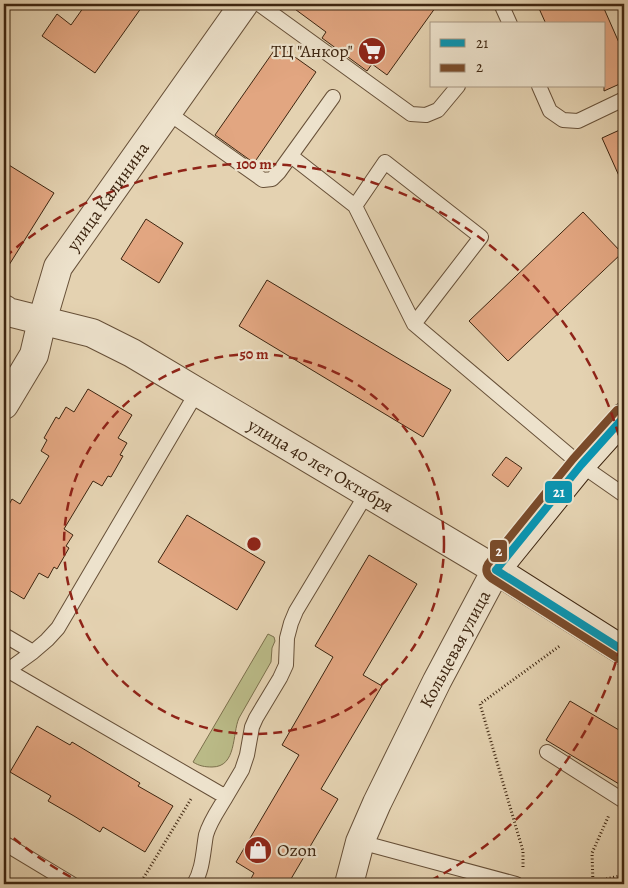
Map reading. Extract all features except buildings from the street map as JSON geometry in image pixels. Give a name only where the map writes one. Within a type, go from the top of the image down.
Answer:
[{"type":"street","name":"улица Калинина","points":[[4,405],[34,355],[58,267],[244,4]]},
{"type":"street","name":"улица 40 лет Октября","points":[[4,309],[8,312],[92,333],[132,353],[496,570],[624,651]]},
{"type":"street","name":"Кольцевая улица","points":[[349,884],[360,842],[377,803],[437,681],[496,570],[581,465],[624,417]]},
{"type":"lane","points":[[259,4],[411,114],[426,115],[438,110],[456,88]]},
{"type":"lane","points":[[500,4],[509,22]]},
{"type":"lane","points":[[540,88],[550,111],[562,120],[578,121],[624,99]]},
{"type":"lane","points":[[167,112],[263,180],[272,178],[280,172],[333,97]]},
{"type":"lane","points":[[291,156],[355,206],[414,324],[581,465],[624,495]]},
{"type":"lane","points":[[355,206],[385,162],[481,237],[414,324]]},
{"type":"lane","points":[[197,392],[58,628],[33,652],[5,672],[226,797]]},
{"type":"lane","points":[[194,884],[199,877],[207,833],[213,818],[242,770],[252,727],[286,665],[288,638],[296,611],[367,493]]},
{"type":"lane","points":[[4,635],[33,652]]},
{"type":"lane","points":[[547,752],[621,799]]},
{"type":"lane","points":[[360,842],[516,884]]},
{"type":"lane","points":[[4,843],[72,884]]},
{"type":"path","points":[[522,868],[523,851],[480,704],[561,645]]},
{"type":"path","points":[[140,884],[200,782]]},
{"type":"path","points":[[592,883],[592,853],[605,823],[621,799]]},
{"type":"path","points":[[586,884],[624,874]]},
{"type":"green space","points":[[268,634],[274,637],[275,641],[272,648],[271,662],[239,718],[230,756],[220,766],[207,767],[193,762]]},
{"type":"transit line","name":"2","points":[[617,410],[573,459],[488,564],[486,570],[491,578],[619,659]]},
{"type":"transit line","name":"21","points":[[496,570],[581,465],[624,417]]},
{"type":"transit line","name":"21","points":[[496,570],[624,651]]},
{"type":"place","name":"ТЦ \"Анкор\"","points":[[372,51]]},
{"type":"place","name":"Ozon","points":[[258,850]]}]
